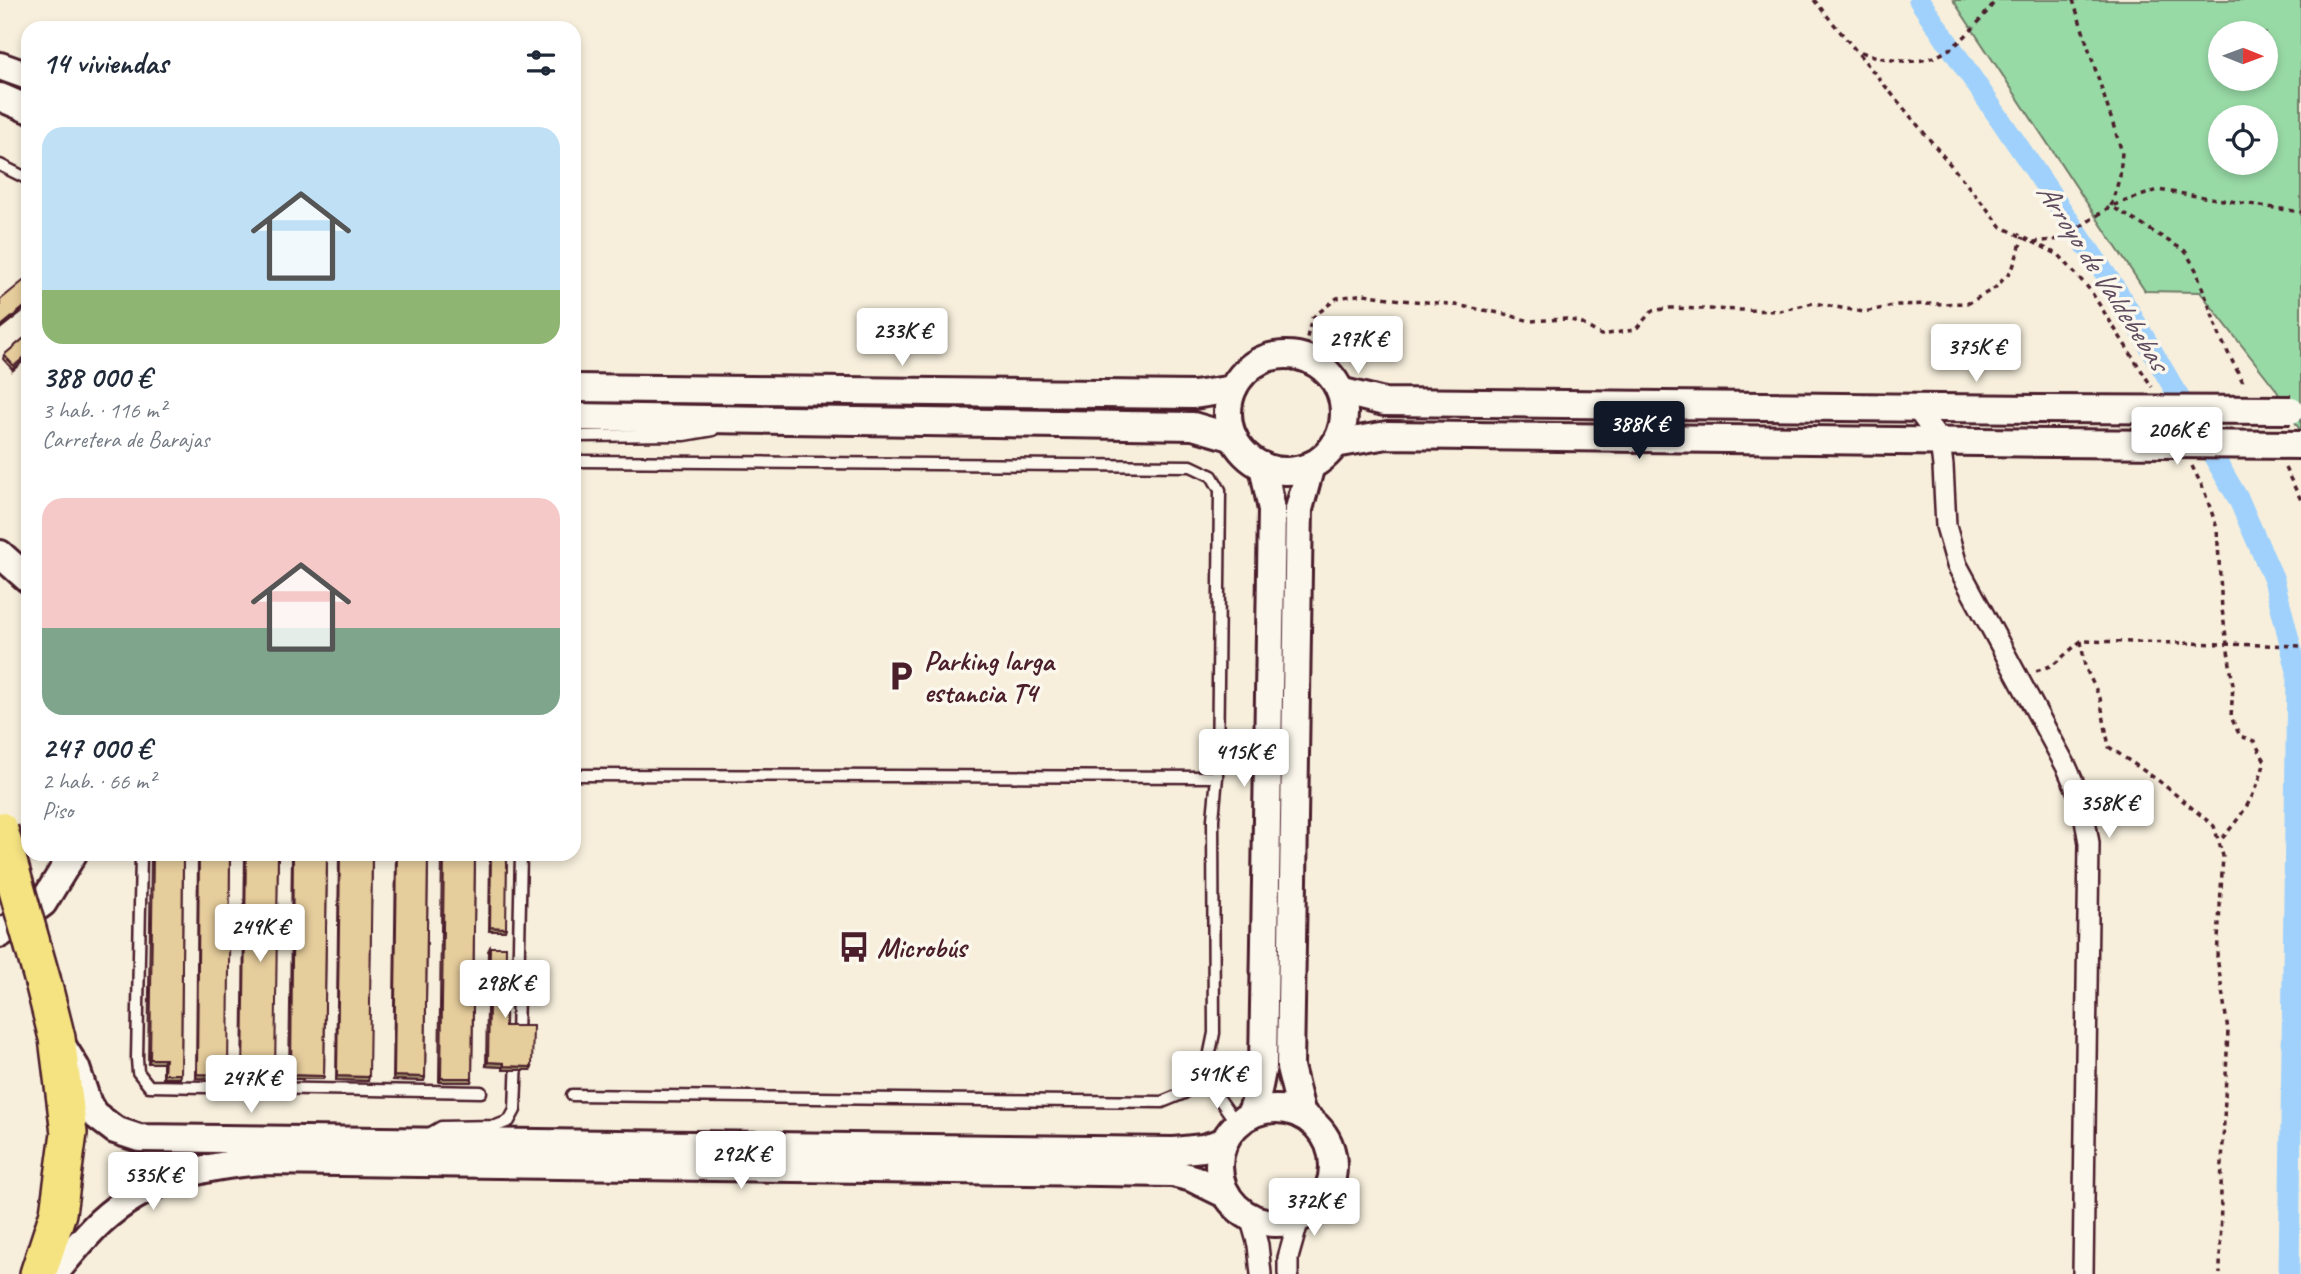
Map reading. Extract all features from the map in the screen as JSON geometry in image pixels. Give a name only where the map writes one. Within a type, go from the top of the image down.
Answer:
[{"type":"highway","points":[[0,830],[57,1038],[69,1133],[58,1213],[38,1274]]},
{"type":"street","points":[[0,66],[21,74]]},
{"type":"street","points":[[0,97],[21,106]]},
{"type":"street","points":[[1276,355],[1302,358],[1314,362],[1330,374],[1340,391],[1342,427],[1335,444],[1311,465],[1295,470],[1263,466],[1241,450],[1234,438],[1228,405],[1233,389],[1243,373],[1258,362],[1276,355]]},
{"type":"street","points":[[581,388],[1194,396],[1233,389]]},
{"type":"street","points":[[1340,391],[1384,402],[2296,410]]},
{"type":"street","points":[[1915,408],[1940,441],[1946,526],[1957,565],[2067,768],[2082,802],[2089,843],[2083,1274]]},
{"type":"street","points":[[581,417],[1193,426],[1234,438]]},
{"type":"street","points":[[1335,444],[1387,435],[2301,445]]},
{"type":"street","points":[[1302,1115],[1290,1067],[1290,1053],[1299,509],[1311,465]]},
{"type":"street","points":[[57,1038],[76,1069],[94,1114],[126,1135],[155,1139],[1174,1151],[1203,1148],[1237,1127],[1276,1109],[1302,1115],[1317,1126],[1328,1141],[1333,1158],[1333,1177],[1326,1195],[1315,1209],[1299,1219],[1283,1224],[1266,1223],[1250,1217],[1227,1195],[1220,1174],[1219,1159],[1237,1127],[1257,1096],[1263,1052],[1272,510],[1263,466]]},
{"type":"street","points":[[0,554],[21,573]]},
{"type":"street","points":[[0,934],[43,903],[69,861]]},
{"type":"street","points":[[54,1274],[102,1221],[141,1192],[187,1173],[263,1161],[1163,1173],[1192,1178],[1227,1195]]},
{"type":"street","points":[[1250,1217],[1258,1245],[1261,1274]]},
{"type":"street","points":[[1287,1274],[1288,1258],[1299,1219]]},
{"type":"lane","points":[[0,165],[21,176]]},
{"type":"lane","points":[[581,436],[684,435],[771,420]]},
{"type":"lane","points":[[572,1095],[1162,1102],[1184,1093],[1201,1073],[1208,1062],[1214,1033],[1213,819],[1217,777],[1220,491],[1212,476],[1191,466],[581,461]]},
{"type":"lane","points":[[581,775],[1217,777]]},
{"type":"lane","points":[[141,861],[137,1059],[138,1072],[149,1086],[481,1092]]},
{"type":"lane","points":[[415,1142],[441,1127],[503,1124],[509,1121],[515,1110],[521,861]]},
{"type":"lane","points":[[1201,1073],[1237,1127]]},
{"type":"path","points":[[1814,0],[1859,51],[2002,227],[2059,255],[2090,290],[2152,387]]},
{"type":"path","points":[[1859,51],[1898,61],[1937,57],[1966,36],[1996,0]]},
{"type":"path","points":[[2073,0],[2122,152],[2120,176],[2111,206]]},
{"type":"path","points":[[2034,242],[2062,239],[2111,206],[2158,190],[2301,212]]},
{"type":"path","points":[[2111,206],[2185,251],[2196,270],[2221,339],[2248,394]]},
{"type":"path","points":[[1302,358],[1312,318],[1337,298],[1364,293],[1401,300],[1450,304],[1530,321],[1566,319],[1579,322],[1601,335],[1634,330],[1652,311],[1670,308],[1780,311],[1813,303],[1864,312],[1898,305],[1969,303],[1995,288],[2012,270],[2023,237]]},
{"type":"path","points":[[2186,456],[2204,490],[2217,528],[2222,609],[2233,685],[2231,717],[2240,736],[2254,741],[2264,761],[2258,787],[2245,812],[2219,842]]},
{"type":"path","points":[[2284,467],[2301,500]]},
{"type":"path","points":[[2018,678],[2053,665],[2081,641],[2301,646]]},
{"type":"path","points":[[2081,641],[2085,667],[2100,698],[2109,747],[2159,781],[2214,826],[2223,856],[2217,957],[2228,1030],[2220,1274]]},
{"type":"green space","points":[[1953,0],[2301,0],[2301,432],[2275,388],[2200,292],[2145,291]]},
{"type":"building","points":[[21,283],[21,310],[0,327],[0,300]]},
{"type":"building","points":[[21,341],[21,360],[14,366],[4,355]]},
{"type":"building","points":[[153,861],[183,861],[181,1074],[164,1074],[165,1059],[150,1059]]},
{"type":"building","points":[[199,861],[230,861],[228,1075],[197,1074]]},
{"type":"building","points":[[246,861],[278,861],[275,1075],[243,1075]]},
{"type":"building","points":[[293,861],[327,861],[324,1076],[291,1075]]},
{"type":"building","points":[[340,861],[372,861],[369,1077],[337,1076]]},
{"type":"building","points":[[397,861],[428,861],[425,1077],[394,1076]]},
{"type":"building","points":[[444,861],[475,861],[472,1078],[441,1078]]},
{"type":"building","points":[[491,861],[507,861],[506,928],[490,927]]},
{"type":"building","points":[[490,947],[506,947],[505,1026],[533,1026],[532,1067],[504,1066],[504,1063],[488,1062]]},
{"type":"waterway","name":"Arroyo de Valdebebas","points":[[1919,0],[2119,294],[2239,500],[2274,580],[2297,671],[2289,1274]]},
{"type":"place","name":"Parking larga estancia T4","points":[[901,676]]},
{"type":"place","name":"Microbús","points":[[854,947]]}]
